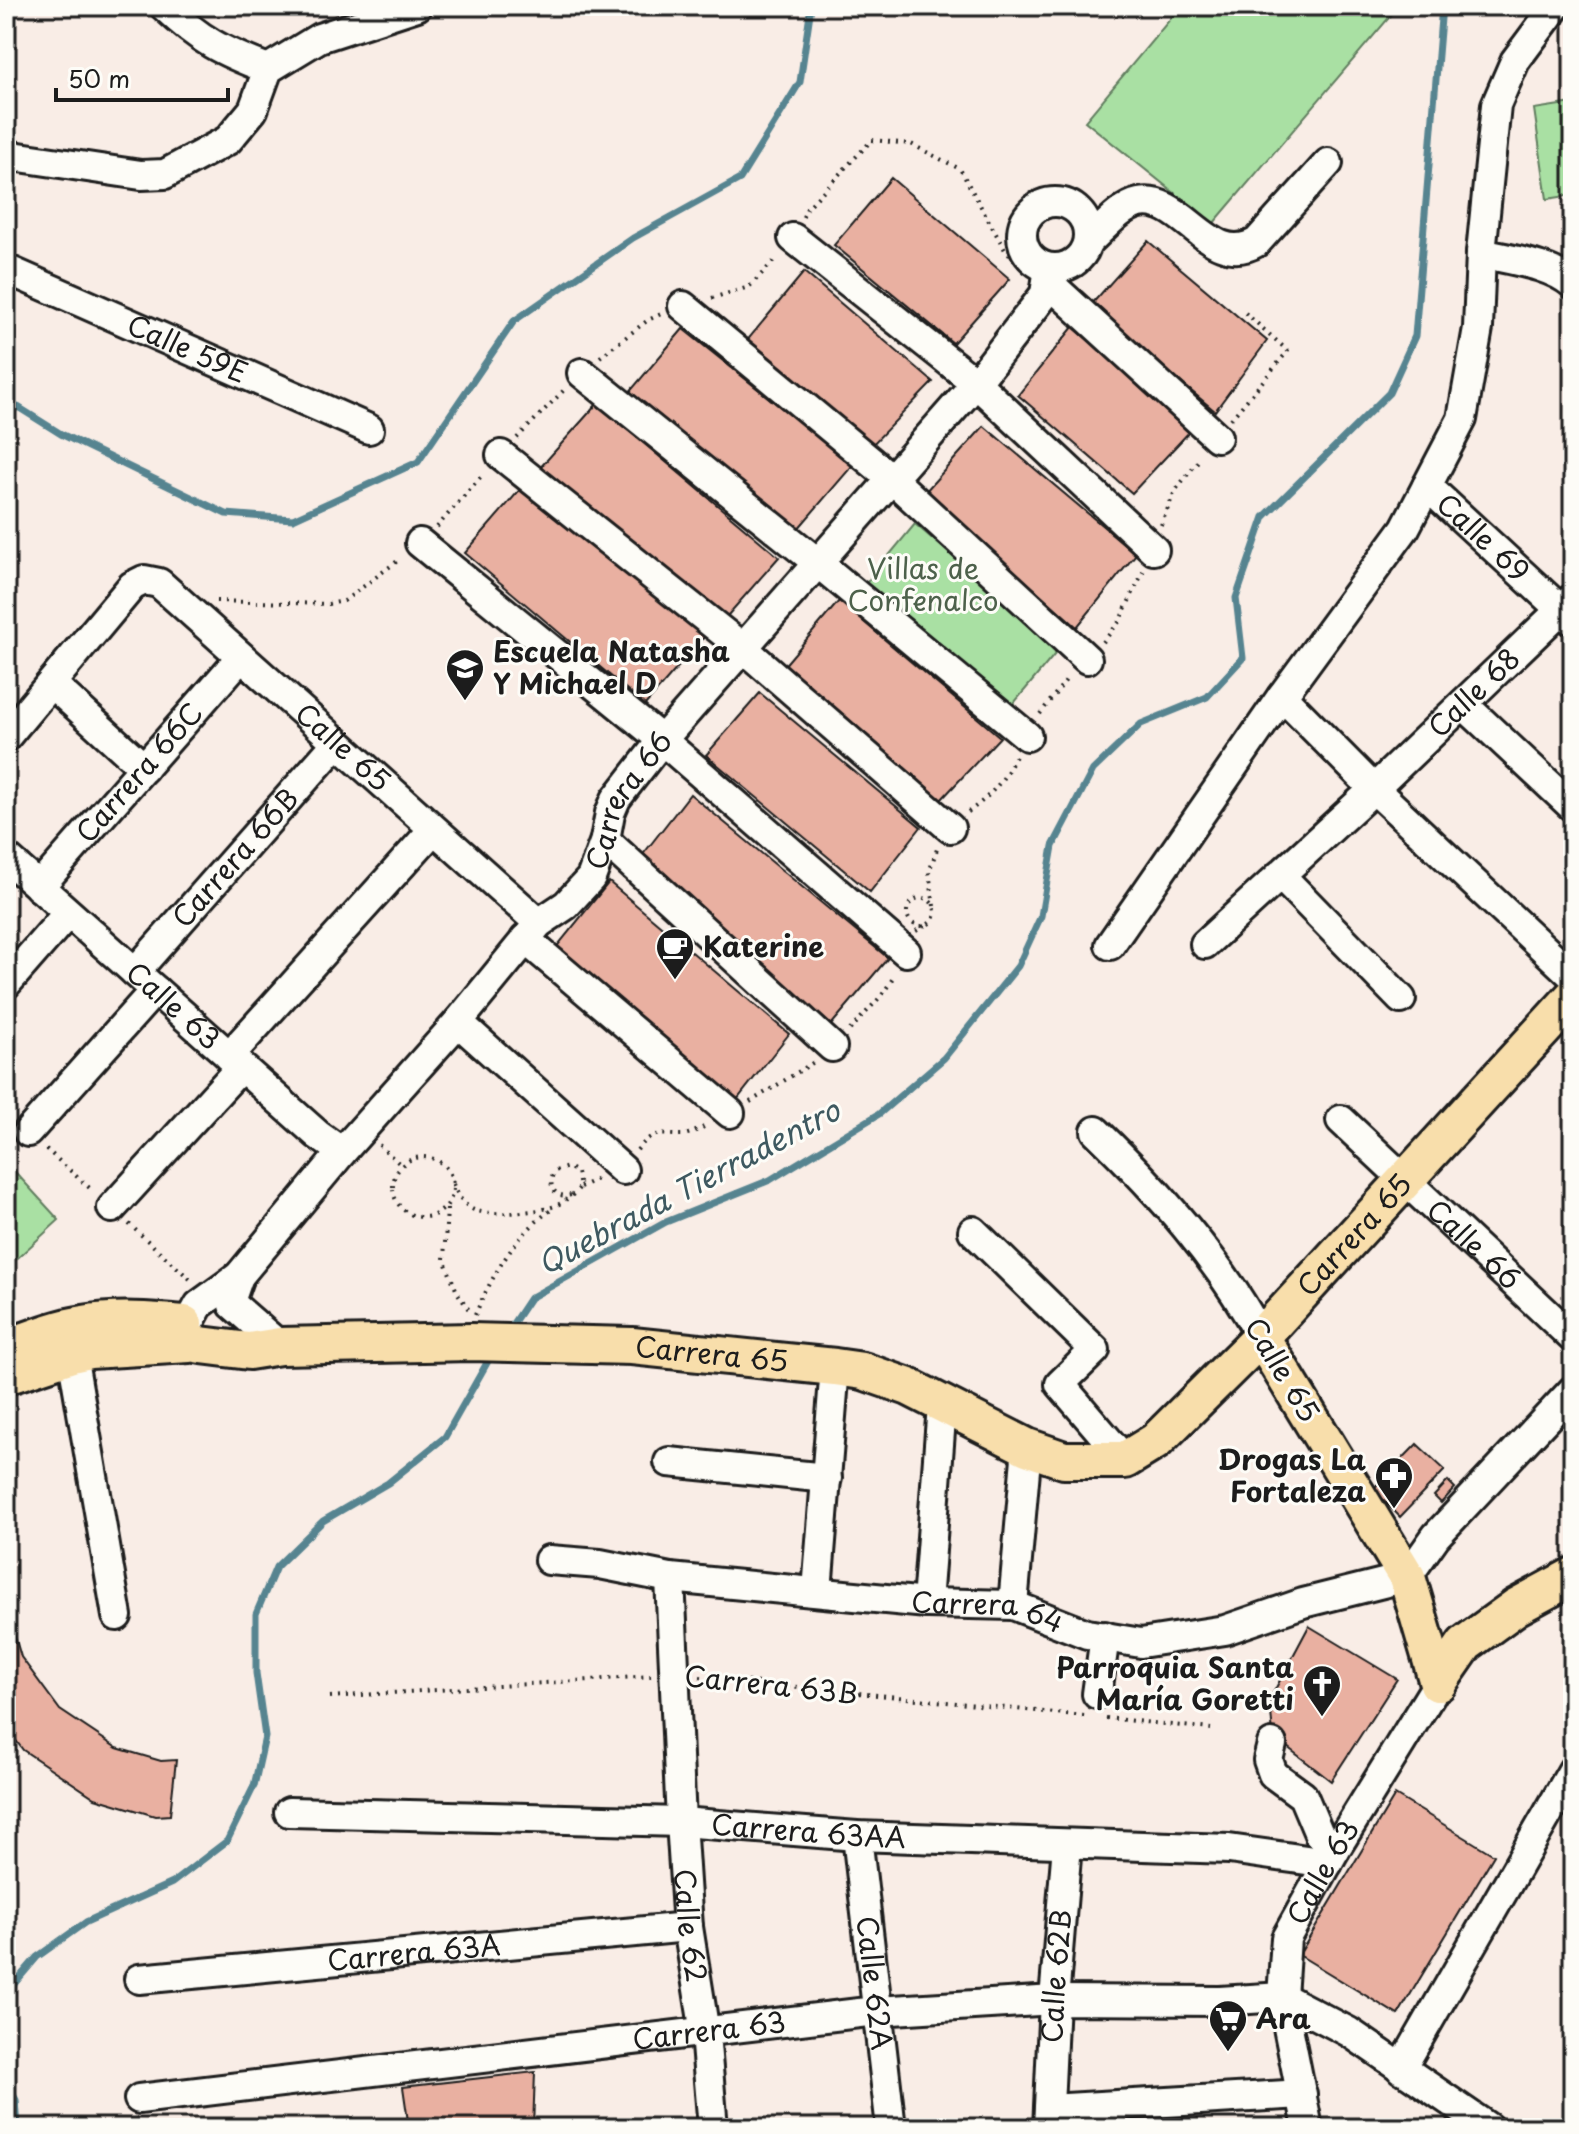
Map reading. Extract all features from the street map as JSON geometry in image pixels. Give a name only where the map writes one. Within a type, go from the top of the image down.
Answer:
[{"type":"main road","name":"Carrera 65","points":[[194,1330],[249,1351],[280,1346],[467,1342],[632,1346],[835,1367],[863,1371],[909,1387],[1027,1447],[1064,1460],[1125,1460],[1156,1441],[1261,1337],[1573,997]]},
{"type":"main road","points":[[6,1348],[86,1323],[159,1321],[194,1330]]},
{"type":"main road","points":[[6,1376],[72,1354],[194,1330]]},
{"type":"main road","name":"Calle 65","points":[[1261,1337],[1407,1577],[1438,1683]]},
{"type":"main road","points":[[1438,1683],[1465,1644],[1516,1607],[1573,1576]]},
{"type":"street","points":[[164,6],[193,33],[227,53],[268,69]]},
{"type":"street","points":[[6,155],[141,175],[165,174],[228,140],[253,110],[268,69],[319,38],[417,6]]},
{"type":"street","points":[[1110,945],[1282,696],[1405,528],[1462,419],[1478,328],[1481,253],[1496,105],[1515,61],[1556,6]]},
{"type":"street","points":[[1088,242],[1128,208],[1137,203],[1150,203],[1163,207],[1220,245],[1233,250],[1246,249],[1257,242],[1328,163]]},
{"type":"street","points":[[1047,281],[1062,268],[1074,263],[1083,254],[1088,242],[1088,229],[1083,216],[1074,207],[1062,202],[1049,202],[1027,216],[1022,228],[1028,254],[1047,281],[1217,437]]},
{"type":"street","points":[[793,238],[976,383],[1154,550]]},
{"type":"street","points":[[1481,253],[1565,277],[1573,284]]},
{"type":"street","name":"Calle 59E","points":[[6,269],[369,429]]},
{"type":"street","name":"Carrera 66","points":[[194,1330],[199,1305],[239,1276],[342,1152],[458,1022],[532,931],[566,905],[591,878],[616,799],[662,740],[976,383],[1047,281]]},
{"type":"street","points":[[683,306],[891,478],[1087,659]]},
{"type":"street","points":[[582,373],[1027,736]]},
{"type":"street","points":[[501,455],[743,648],[950,828]]},
{"type":"street","name":"Calle 69","points":[[1427,486],[1569,609]]},
{"type":"street","points":[[420,543],[662,740],[906,952]]},
{"type":"street","name":"Calle 65","points":[[52,684],[132,586],[144,580],[159,583],[433,830],[532,931],[730,1113]]},
{"type":"street","name":"Calle 68","points":[[1205,944],[1569,609]]},
{"type":"street","name":"Carrera 66C","points":[[39,887],[241,657]]},
{"type":"street","points":[[6,737],[52,684],[144,768]]},
{"type":"street","points":[[1282,696],[1374,789],[1573,976]]},
{"type":"street","points":[[1463,704],[1573,807]]},
{"type":"street","name":"Carrera 66B","points":[[28,1132],[336,744]]},
{"type":"street","points":[[112,1208],[433,830]]},
{"type":"street","points":[[605,840],[832,1047]]},
{"type":"street","name":"Calle 63","points":[[6,857],[318,1135],[342,1152]]},
{"type":"street","points":[[1280,875],[1401,999]]},
{"type":"street","points":[[6,984],[68,913]]},
{"type":"street","points":[[458,1022],[623,1170]]},
{"type":"street","name":"Calle 66","points":[[1341,1120],[1573,1338]]},
{"type":"street","name":"Calle 65","points":[[1096,1131],[1143,1177],[1190,1233],[1238,1295],[1261,1337]]},
{"type":"street","points":[[973,1231],[1095,1350],[1060,1384],[1125,1460]]},
{"type":"street","points":[[239,1276],[232,1296],[233,1305],[280,1346]]},
{"type":"street","points":[[72,1354],[117,1616]]},
{"type":"street","points":[[817,1591],[835,1367]]},
{"type":"street","points":[[1407,1577],[1436,1536],[1573,1390]]},
{"type":"street","points":[[927,1603],[942,1405]]},
{"type":"street","points":[[1013,1605],[1027,1447]]},
{"type":"street","points":[[669,1462],[827,1478]]},
{"type":"street","name":"Carrera 64","points":[[549,1560],[600,1564],[670,1578],[927,1603],[1013,1605],[1087,1634],[1141,1643],[1225,1630],[1303,1603],[1407,1577]]},
{"type":"street","name":"Calle 62","points":[[670,1578],[688,1927],[705,2033],[713,2128]]},
{"type":"street","points":[[1095,1709],[1105,1636]]},
{"type":"street","name":"Calle 63","points":[[1308,2128],[1282,1997],[1286,1938],[1331,1856],[1438,1683]]},
{"type":"street","points":[[1272,1744],[1268,1760],[1273,1774],[1303,1796],[1331,1856]]},
{"type":"street","points":[[1401,2069],[1573,1770]]},
{"type":"street","name":"Carrera 63AA","points":[[289,1812],[681,1822],[857,1836],[1229,1849],[1331,1856]]},
{"type":"street","name":"Calle 62A","points":[[857,1836],[891,2128]]},
{"type":"street","name":"Calle 62B","points":[[1067,1845],[1048,2118],[1302,2094]]},
{"type":"street","name":"Carrera 63A","points":[[139,1979],[688,1927]]},
{"type":"street","points":[[1282,1997],[1349,2032],[1489,2128]]},
{"type":"street","name":"Carrera 63","points":[[139,2099],[876,2011],[1054,2000],[1220,2001],[1282,1997]]},
{"type":"path","points":[[177,600],[328,604],[344,601],[420,543],[582,373],[648,320],[683,306],[749,287],[770,268],[793,238],[807,208],[872,140],[911,144],[960,169],[1005,250],[1047,281]]},
{"type":"path","points":[[447,1206],[444,1259],[457,1292],[474,1317],[492,1276],[540,1217],[580,1187],[623,1170],[649,1136],[658,1133],[686,1135],[730,1113],[815,1062],[882,995],[902,964],[913,935],[935,917],[929,872],[938,846],[950,828],[1003,781],[1053,694],[1119,622],[1154,550],[1175,491],[1288,351],[1242,310]]},
{"type":"path","points":[[928,924],[914,924],[909,919],[907,909],[918,898],[927,899],[934,906]]},
{"type":"path","points":[[453,1184],[452,1197],[447,1206],[439,1213],[418,1218],[397,1204],[392,1184],[401,1165],[410,1159],[424,1157],[444,1165],[453,1184],[458,1196],[473,1210],[492,1214],[556,1206]]},
{"type":"path","points":[[571,1195],[561,1196],[553,1189],[551,1181],[555,1171],[563,1167],[573,1169],[580,1176],[580,1187]]},
{"type":"path","name":"Carrera 63B","points":[[330,1697],[676,1675],[1095,1709],[1211,1729]]},
{"type":"green space","points":[[1181,6],[1399,6],[1213,224],[1085,121]]},
{"type":"green space","points":[[1573,103],[1573,195],[1547,199],[1534,109]]},
{"type":"green space","name":"Villas de Confenalco","points":[[915,524],[1060,648],[1009,709],[862,588]]},
{"type":"green space","points":[[6,1162],[59,1220],[10,1265],[6,1260]]},
{"type":"building","points":[[891,178],[1010,279],[953,343],[834,245]]},
{"type":"building","points":[[1148,241],[1267,341],[1215,411],[1090,306]]},
{"type":"building","points":[[804,272],[933,382],[870,447],[745,343]]},
{"type":"building","points":[[1073,327],[1192,429],[1132,493],[1018,395]]},
{"type":"building","points":[[683,329],[853,465],[797,530],[627,395]]},
{"type":"building","points":[[597,404],[779,557],[721,623],[538,470]]},
{"type":"building","points":[[984,426],[1136,554],[1077,627],[925,492]]},
{"type":"building","points":[[524,485],[705,636],[645,705],[465,553]]},
{"type":"building","points":[[839,601],[1000,737],[940,801],[783,667]]},
{"type":"building","points":[[760,693],[921,827],[870,892],[706,755]]},
{"type":"building","points":[[690,794],[888,958],[831,1025],[641,857]]},
{"type":"building","points":[[609,882],[789,1034],[736,1101],[554,950]]},
{"type":"building","points":[[1417,1444],[1445,1470],[1400,1517],[1373,1489]]},
{"type":"building","points":[[1448,1481],[1455,1488],[1441,1503],[1434,1496]]},
{"type":"building","points":[[6,1606],[21,1657],[60,1710],[117,1748],[161,1761],[176,1760],[170,1815],[155,1816],[95,1798],[23,1750],[6,1727]]},
{"type":"building","name":"Parroquia Santa María Goretti","points":[[1309,1626],[1397,1679],[1331,1781],[1273,1736],[1270,1699]]},
{"type":"building","points":[[1395,1795],[1494,1855],[1398,2015],[1299,1955]]},
{"type":"building","points":[[535,2072],[533,2128],[409,2128],[403,2087]]},
{"type":"waterway","points":[[6,414],[18,407],[61,434],[226,514],[293,519],[418,462],[514,321],[633,238],[740,179],[800,82],[811,6]]},
{"type":"waterway","name":"Quebrada Tierradentro","points":[[508,1331],[530,1298],[666,1222],[770,1180],[879,1114],[944,1058],[1018,966],[1041,916],[1053,846],[1093,770],[1141,724],[1207,697],[1243,658],[1236,598],[1264,517],[1389,393],[1415,336],[1442,6]]},
{"type":"waterway","name":"Quebrada Tierradentro","points":[[6,2010],[14,1984],[37,1957],[86,1922],[172,1883],[227,1841],[254,1786],[265,1737],[256,1673],[256,1614],[276,1567],[323,1521],[388,1483],[445,1437],[492,1354]]},
{"type":"waterway","points":[[6,2083],[16,2100],[18,2128]]},
{"type":"place","name":"Escuela Natasha Y Michael D","points":[[465,702]]},
{"type":"place","name":"Katerine","points":[[675,981]]},
{"type":"place","name":"Drogas La Fortaleza","points":[[1394,1510]]},
{"type":"place","name":"Parroquia Santa María Goretti","points":[[1322,1718]]},
{"type":"place","name":"Ara","points":[[1228,2053]]}]
